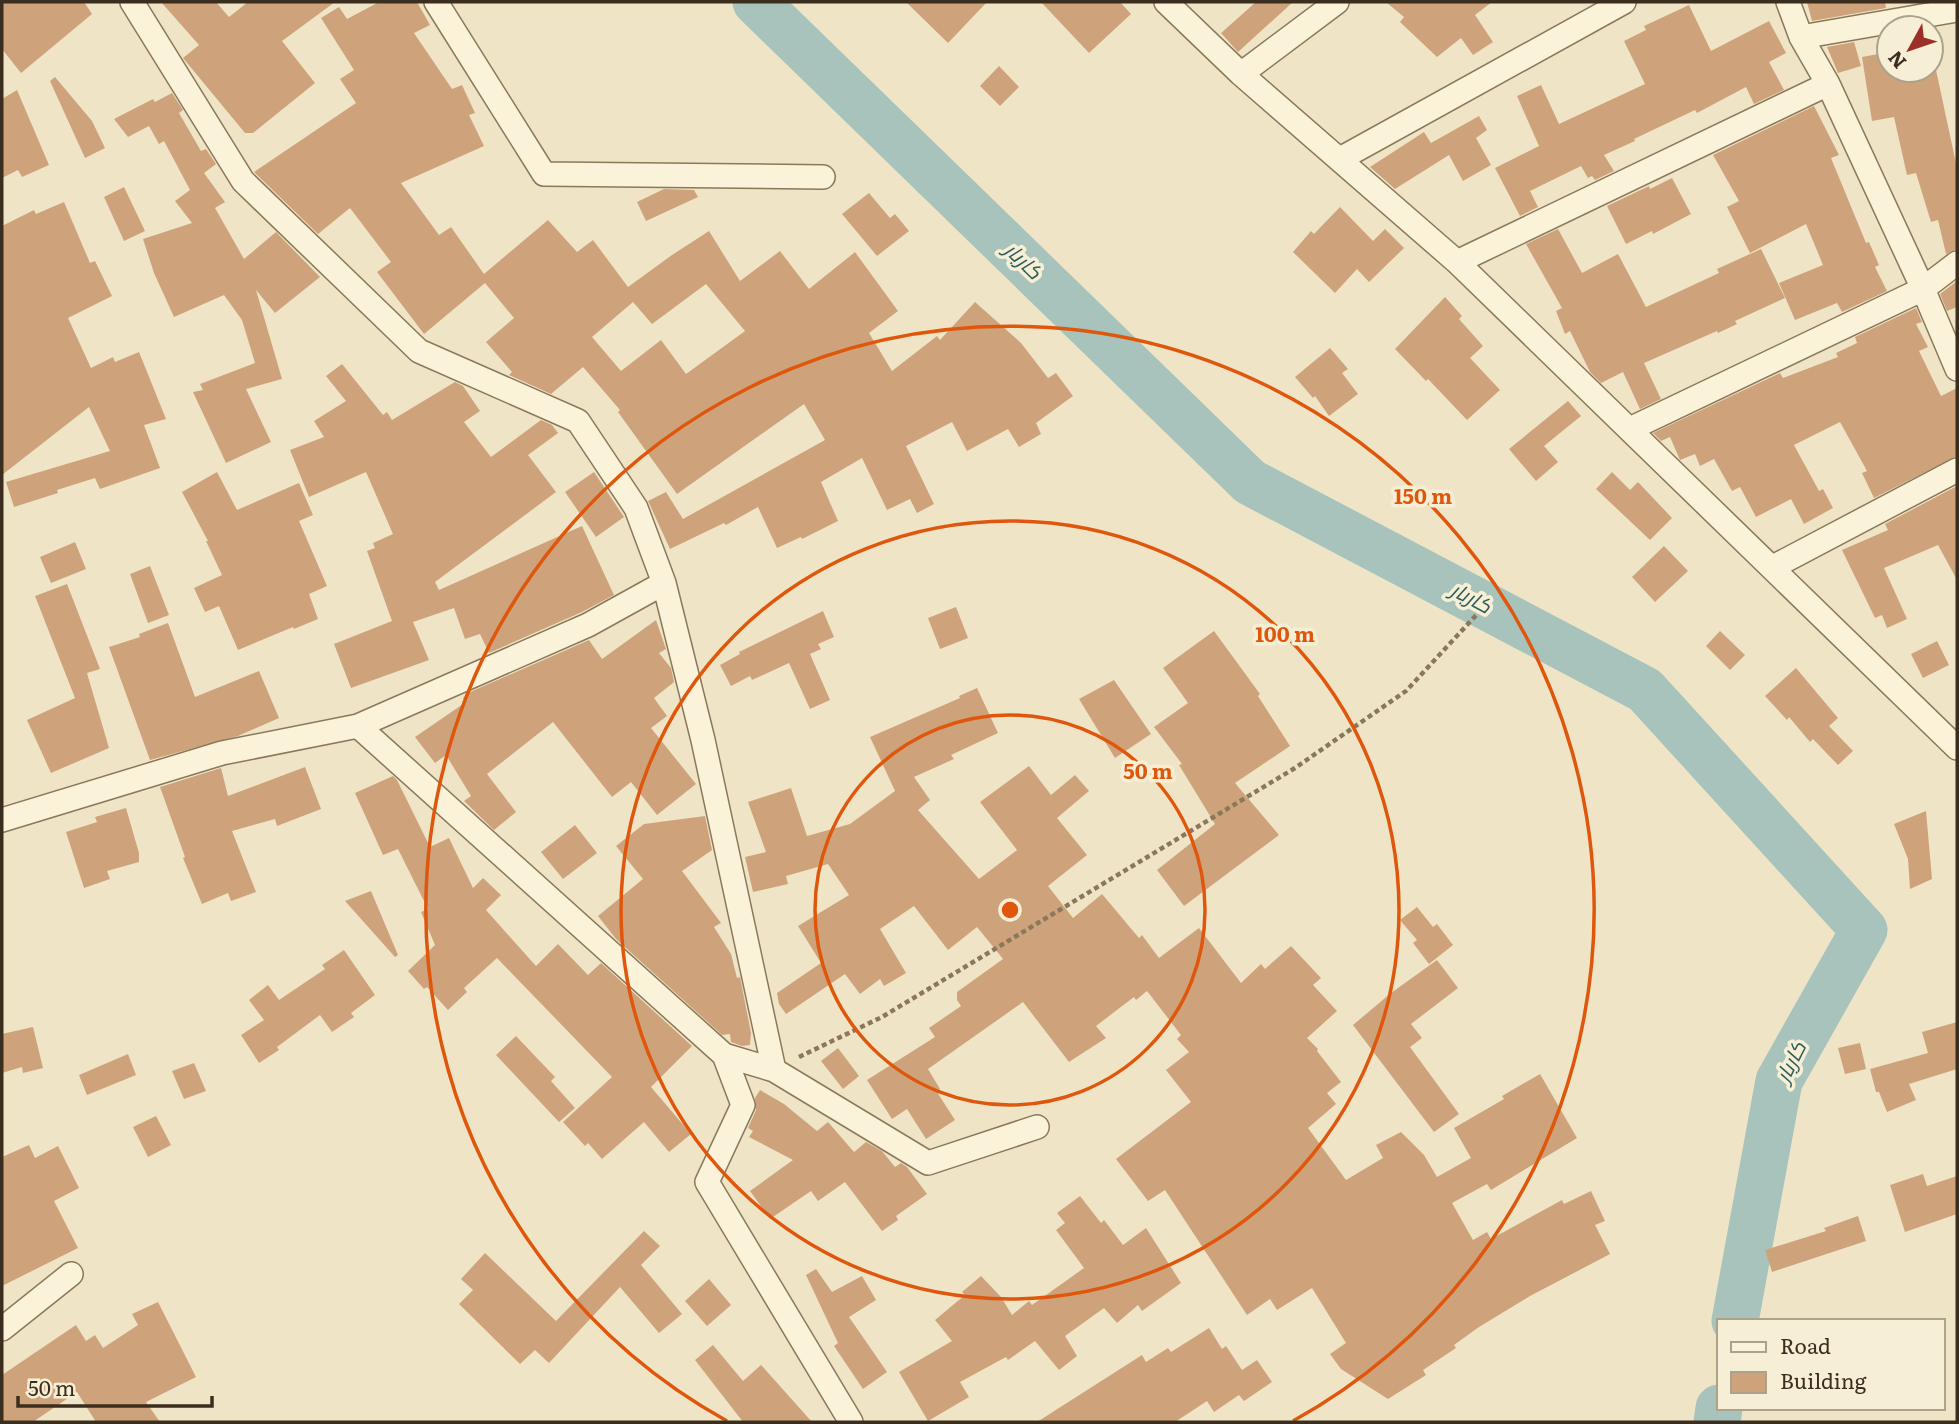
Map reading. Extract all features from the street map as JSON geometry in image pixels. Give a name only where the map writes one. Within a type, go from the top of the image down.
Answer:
[{"type":"street","points":[[132,2],[243,181],[419,351],[578,421],[636,508],[664,583],[704,740],[774,1070]]},
{"type":"street","points":[[436,2],[544,174],[823,177]]},
{"type":"street","points":[[1166,2],[1241,74],[1457,262],[1957,748]]},
{"type":"street","points":[[1241,74],[1337,2]]},
{"type":"street","points":[[1340,159],[1624,2]]},
{"type":"street","points":[[1788,2],[1801,37],[1828,84],[1957,369]]},
{"type":"street","points":[[1801,37],[1957,10]]},
{"type":"street","points":[[1457,262],[1828,84]]},
{"type":"street","points":[[1630,429],[1923,289],[1957,263]]},
{"type":"street","points":[[1773,567],[1957,470]]},
{"type":"street","points":[[2,820],[222,753],[358,726],[588,625],[664,583]]},
{"type":"street","points":[[358,726],[724,1055],[774,1070],[929,1163],[1037,1127]]},
{"type":"street","points":[[724,1055],[743,1105],[707,1182],[851,1422]]},
{"type":"street","points":[[2,1329],[71,1273]]},
{"type":"path","points":[[774,1070],[882,1017],[1295,768],[1406,691],[1480,611]]},
{"type":"building","points":[[2,2],[84,2],[92,14],[21,73],[2,49]]},
{"type":"building","points":[[161,2],[216,2],[229,17],[248,2],[335,2],[282,41],[315,83],[253,133],[245,133],[183,58],[199,45]]},
{"type":"building","points":[[379,2],[417,2],[430,25],[414,33],[452,89],[462,85],[475,113],[469,115],[484,146],[401,183],[439,235],[451,227],[484,274],[548,220],[577,252],[593,240],[628,287],[709,231],[740,281],[780,251],[809,289],[855,252],[898,311],[869,333],[892,371],[937,336],[940,340],[975,302],[1021,343],[1048,378],[1056,373],[1073,396],[1036,423],[1041,434],[1019,447],[1008,429],[967,451],[952,422],[906,446],[934,504],[917,513],[910,499],[887,510],[862,458],[821,482],[838,521],[802,539],[801,537],[777,548],[758,507],[726,525],[724,523],[670,549],[648,501],[666,492],[683,519],[825,440],[804,404],[677,494],[618,412],[620,410],[583,367],[551,394],[509,375],[512,372],[486,342],[514,318],[485,283],[424,334],[377,272],[391,262],[350,208],[318,234],[254,172],[356,103],[340,79],[354,70],[321,18],[339,7],[347,19]],"holes":[[[706,284],[745,331],[686,374],[661,340],[621,371],[592,337],[633,302],[652,324]]]},
{"type":"building","points":[[906,2],[987,2],[948,43]]},
{"type":"building","points":[[1041,2],[1120,2],[1131,14],[1089,53]]},
{"type":"building","points":[[1256,2],[1293,2],[1238,52],[1221,33]]},
{"type":"building","points":[[1386,2],[1492,2],[1475,15],[1493,42],[1473,55],[1461,38],[1437,57],[1400,22],[1404,17]]},
{"type":"building","points":[[1807,2],[1885,2],[1886,8],[1812,21]]},
{"type":"building","points":[[1689,5],[1711,51],[1769,21],[1786,53],[1769,62],[1784,90],[1754,104],[1746,87],[1697,113],[1695,110],[1634,139],[1635,141],[1604,155],[1614,171],[1595,180],[1592,176],[1588,178],[1581,166],[1530,191],[1538,207],[1520,216],[1495,168],[1539,146],[1517,96],[1541,85],[1559,124],[1645,84],[1624,41],[1646,30],[1644,26]]},
{"type":"building","points":[[1854,42],[1861,66],[1838,73],[1827,47]]},
{"type":"building","points":[[1875,55],[1875,84],[1939,84],[1957,168],[1957,249],[1946,254],[1938,220],[1931,222],[1916,173],[1907,175],[1894,117],[1872,121],[1862,57]]},
{"type":"building","points":[[999,66],[1019,87],[1000,106],[980,86]]},
{"type":"building","points":[[55,77],[92,121],[105,148],[85,158],[50,81]]},
{"type":"building","points":[[17,90],[49,165],[22,177],[18,170],[2,178],[2,99]]},
{"type":"building","points":[[172,93],[183,110],[179,113],[201,151],[206,149],[216,164],[204,173],[225,202],[215,208],[244,259],[276,232],[320,277],[275,313],[256,290],[282,379],[246,389],[271,442],[226,463],[193,392],[203,390],[200,384],[255,363],[242,320],[224,295],[174,317],[154,273],[143,239],[192,223],[175,201],[190,190],[164,141],[159,144],[149,126],[128,137],[114,119],[153,99],[155,102]]},
{"type":"building","points":[[1814,106],[1839,155],[1831,158],[1866,243],[1869,242],[1879,265],[1875,267],[1887,291],[1842,312],[1837,303],[1795,320],[1779,283],[1823,265],[1806,224],[1750,253],[1727,207],[1739,201],[1713,155]]},
{"type":"building","points":[[1479,116],[1487,130],[1476,138],[1491,165],[1463,181],[1449,155],[1395,189],[1370,167],[1424,132],[1431,143]]},
{"type":"building","points":[[1672,178],[1691,214],[1653,234],[1652,231],[1626,244],[1607,206]]},
{"type":"building","points":[[124,187],[145,231],[124,241],[104,197]]},
{"type":"building","points":[[664,189],[694,190],[698,197],[646,221],[637,202]]},
{"type":"building","points":[[869,193],[890,218],[895,214],[909,231],[877,256],[842,214]]},
{"type":"building","points":[[64,202],[90,263],[95,261],[112,296],[68,318],[91,368],[113,357],[115,362],[139,352],[166,419],[144,425],[160,468],[100,489],[95,478],[14,507],[6,482],[110,451],[89,407],[2,475],[2,226],[34,210],[36,214]]},
{"type":"building","points":[[1340,207],[1373,241],[1385,229],[1404,248],[1369,282],[1357,269],[1335,293],[1293,252],[1311,231],[1314,234]]},
{"type":"building","points":[[1558,229],[1582,273],[1618,254],[1646,307],[1719,273],[1717,269],[1761,249],[1785,298],[1735,321],[1737,324],[1718,333],[1717,331],[1644,363],[1661,399],[1640,409],[1623,372],[1601,383],[1590,372],[1570,331],[1565,334],[1556,311],[1562,308],[1526,244]]},
{"type":"building","points":[[1957,281],[1957,307],[1947,311],[1940,294]]},
{"type":"building","points":[[1445,297],[1462,316],[1459,319],[1483,346],[1470,358],[1500,390],[1467,420],[1395,349]]},
{"type":"building","points":[[1916,308],[1922,322],[1916,324],[1928,347],[1919,351],[1941,396],[1957,388],[1957,456],[1874,498],[1862,473],[1867,471],[1840,422],[1794,445],[1819,491],[1823,489],[1833,508],[1804,524],[1791,499],[1756,517],[1740,487],[1732,491],[1714,459],[1700,466],[1695,454],[1680,460],[1670,437],[1661,441],[1653,433],[1780,373],[1783,378],[1838,357],[1836,353],[1857,343],[1855,337]]},
{"type":"building","points":[[1330,348],[1348,369],[1342,373],[1358,394],[1329,416],[1315,396],[1313,398],[1295,377]]},
{"type":"building","points":[[342,364],[383,415],[387,412],[392,420],[455,382],[463,386],[480,411],[464,422],[491,457],[541,420],[552,425],[558,433],[528,455],[556,492],[435,582],[439,590],[582,526],[614,595],[489,653],[480,634],[465,639],[454,608],[413,622],[429,660],[351,688],[334,644],[392,621],[367,551],[375,548],[373,543],[393,534],[366,472],[309,497],[290,450],[324,437],[314,421],[346,401],[326,376]]},
{"type":"building","points":[[1568,401],[1581,416],[1544,446],[1558,462],[1536,481],[1509,449]]},
{"type":"building","points":[[217,472],[237,510],[299,483],[313,515],[299,521],[327,586],[309,594],[318,619],[238,650],[219,606],[205,612],[194,588],[222,575],[208,541],[182,492]]},
{"type":"building","points":[[594,472],[624,517],[596,537],[565,492]]},
{"type":"building","points":[[1612,472],[1630,490],[1638,482],[1672,518],[1650,540],[1596,489]]},
{"type":"building","points":[[1957,486],[1957,580],[1938,545],[1884,568],[1907,619],[1887,628],[1882,615],[1875,618],[1842,550],[1888,530],[1885,524]]},
{"type":"building","points":[[75,542],[86,569],[51,583],[40,557]]},
{"type":"building","points":[[1664,546],[1688,571],[1655,602],[1632,577]]},
{"type":"building","points":[[150,566],[169,615],[148,623],[130,574]]},
{"type":"building","points":[[67,584],[100,669],[87,673],[109,748],[51,773],[27,720],[75,698],[35,596]]},
{"type":"building","points":[[956,607],[968,638],[940,649],[928,618]]},
{"type":"building","points":[[823,611],[834,637],[818,644],[821,649],[810,654],[830,700],[810,709],[789,663],[752,680],[750,676],[731,686],[720,665],[740,654],[739,652]]},
{"type":"building","points":[[656,620],[666,649],[659,653],[671,668],[674,682],[654,698],[667,716],[651,728],[696,784],[657,815],[631,782],[612,797],[553,722],[487,774],[516,812],[494,830],[464,801],[471,796],[446,755],[435,763],[415,737],[466,702],[463,698],[470,692],[589,640],[602,659]]},
{"type":"building","points":[[168,623],[195,697],[259,671],[279,718],[238,736],[150,760],[109,647],[140,637],[139,634]]},
{"type":"building","points":[[1214,631],[1260,694],[1258,696],[1290,746],[1235,783],[1279,835],[1184,906],[1157,870],[1215,824],[1179,765],[1182,764],[1154,727],[1188,703],[1163,668]]},
{"type":"building","points":[[1720,631],[1745,655],[1730,670],[1706,646]]},
{"type":"building","points":[[1937,641],[1949,665],[1923,678],[1911,654]]},
{"type":"building","points":[[1796,668],[1838,718],[1829,726],[1853,751],[1838,765],[1813,739],[1810,742],[1789,717],[1787,720],[1765,696]]},
{"type":"building","points":[[1114,680],[1151,734],[1115,758],[1079,699]]},
{"type":"building","points":[[977,688],[998,733],[951,755],[954,759],[914,777],[930,800],[918,810],[979,879],[1017,850],[980,802],[1029,766],[1051,795],[1075,775],[1089,791],[1057,818],[1087,855],[1048,886],[1073,918],[1102,894],[1139,938],[1142,935],[1159,958],[1199,928],[1241,983],[1261,964],[1265,969],[1291,946],[1321,978],[1313,985],[1337,1011],[1307,1038],[1341,1082],[1327,1093],[1336,1104],[1308,1128],[1346,1180],[1383,1158],[1376,1145],[1401,1132],[1424,1155],[1437,1177],[1471,1158],[1454,1128],[1540,1074],[1577,1138],[1491,1190],[1487,1184],[1452,1203],[1473,1240],[1487,1232],[1491,1239],[1562,1200],[1564,1204],[1591,1191],[1605,1221],[1595,1225],[1610,1254],[1530,1296],[1479,1327],[1454,1345],[1456,1348],[1423,1370],[1426,1375],[1388,1399],[1341,1369],[1330,1354],[1346,1343],[1312,1288],[1277,1310],[1270,1299],[1247,1315],[1165,1190],[1148,1201],[1116,1159],[1191,1102],[1166,1070],[1189,1052],[1177,1039],[1181,1035],[1147,991],[1136,1000],[1134,997],[1096,1026],[1106,1038],[1069,1062],[1023,1002],[928,1069],[940,1089],[937,1092],[955,1120],[926,1139],[907,1109],[892,1119],[867,1080],[935,1037],[929,1028],[961,1006],[957,1000],[957,992],[1003,959],[977,927],[948,950],[914,906],[880,929],[906,973],[884,986],[880,979],[860,994],[845,974],[786,1014],[779,1004],[777,993],[821,963],[798,926],[849,895],[828,864],[786,876],[788,884],[753,892],[745,857],[766,852],[748,802],[791,788],[807,836],[850,824],[895,791],[870,737]]},
{"type":"building","points":[[305,767],[321,809],[277,826],[275,819],[232,831],[256,892],[231,901],[228,893],[202,904],[183,858],[185,857],[160,787],[221,768],[228,796]]},
{"type":"building","points":[[393,776],[430,847],[449,838],[473,888],[483,878],[501,895],[486,910],[536,966],[558,944],[588,975],[601,963],[692,1046],[651,1087],[691,1134],[669,1152],[644,1122],[602,1159],[588,1143],[585,1146],[563,1122],[612,1077],[497,958],[464,988],[467,992],[448,1010],[408,971],[435,945],[421,912],[428,909],[398,849],[383,855],[355,793]]},
{"type":"building","points":[[126,808],[139,853],[139,862],[107,871],[110,879],[84,888],[66,832],[97,822],[95,817]]},
{"type":"building","points":[[1926,811],[1932,879],[1910,889],[1908,859],[1894,824]]},
{"type":"building","points":[[705,816],[712,850],[682,871],[721,923],[714,927],[731,954],[737,978],[740,977],[751,1033],[750,1045],[742,1046],[731,1042],[730,1034],[722,1035],[616,939],[598,916],[643,879],[616,846],[644,824]]},
{"type":"building","points":[[575,825],[597,853],[563,879],[541,852]]},
{"type":"building","points":[[371,891],[398,955],[395,957],[345,901]]},
{"type":"building","points":[[1417,907],[1433,927],[1437,924],[1453,945],[1429,964],[1413,943],[1417,940],[1400,920]]},
{"type":"building","points":[[344,950],[375,995],[351,1013],[354,1017],[332,1032],[320,1015],[277,1047],[279,1050],[259,1063],[241,1035],[264,1020],[249,1000],[268,985],[279,1000],[325,969],[322,965]]},
{"type":"building","points":[[1437,960],[1458,988],[1411,1024],[1422,1038],[1410,1047],[1459,1114],[1434,1132],[1353,1025]]},
{"type":"building","points":[[1957,1022],[1957,1069],[1909,1084],[1916,1100],[1887,1112],[1879,1092],[1876,1092],[1870,1069],[1928,1053],[1922,1032]]},
{"type":"building","points":[[33,1027],[43,1068],[23,1073],[22,1067],[2,1073],[2,1034]]},
{"type":"building","points":[[516,1036],[555,1077],[551,1081],[575,1108],[559,1122],[496,1055]]},
{"type":"building","points":[[1860,1043],[1866,1069],[1845,1074],[1838,1048]]},
{"type":"building","points":[[838,1048],[859,1076],[843,1089],[821,1061]]},
{"type":"building","points":[[128,1054],[136,1075],[87,1095],[79,1075]]},
{"type":"building","points":[[194,1063],[206,1091],[184,1099],[172,1071]]},
{"type":"building","points":[[760,1090],[784,1104],[817,1131],[828,1122],[854,1152],[866,1142],[882,1151],[895,1167],[901,1163],[907,1167],[927,1194],[896,1216],[898,1220],[882,1231],[845,1182],[818,1201],[811,1191],[770,1219],[750,1191],[793,1160],[749,1137],[753,1131],[748,1128],[756,1110],[755,1098]]},
{"type":"building","points":[[156,1116],[171,1145],[148,1157],[133,1127]]},
{"type":"building","points":[[29,1145],[35,1158],[58,1146],[79,1188],[54,1201],[78,1248],[2,1286],[2,1157]]},
{"type":"building","points":[[1923,1174],[1927,1186],[1957,1176],[1957,1214],[1905,1232],[1890,1185]]},
{"type":"building","points":[[1080,1196],[1101,1223],[1104,1220],[1123,1245],[1146,1228],[1181,1283],[1142,1311],[1138,1305],[1117,1323],[1104,1308],[1065,1336],[1077,1356],[1059,1370],[1035,1341],[1008,1360],[1006,1357],[960,1382],[969,1397],[928,1421],[899,1372],[952,1341],[935,1320],[965,1295],[962,1292],[981,1276],[1001,1297],[1012,1315],[1029,1301],[1032,1305],[1084,1268],[1056,1230],[1065,1223],[1057,1213]]},
{"type":"building","points":[[1858,1216],[1866,1241],[1772,1272],[1765,1250],[1826,1231],[1824,1228]]},
{"type":"building","points":[[644,1231],[660,1246],[641,1265],[682,1314],[659,1333],[620,1287],[549,1363],[535,1350],[520,1364],[459,1304],[473,1290],[461,1279],[485,1253],[556,1321]]},
{"type":"building","points":[[816,1269],[832,1292],[862,1276],[876,1300],[849,1317],[887,1372],[863,1389],[834,1346],[838,1343],[806,1275]]},
{"type":"building","points":[[709,1279],[731,1305],[707,1326],[685,1301]]},
{"type":"building","points":[[158,1302],[196,1377],[146,1402],[160,1422],[96,1422],[77,1392],[33,1422],[2,1422],[2,1375],[76,1325],[86,1341],[95,1335],[103,1348],[138,1325],[132,1314]]},
{"type":"building","points":[[1209,1328],[1222,1349],[1226,1346],[1242,1370],[1257,1360],[1272,1382],[1244,1401],[1239,1395],[1214,1412],[1207,1401],[1175,1422],[1037,1422],[1142,1355],[1146,1362],[1168,1348],[1171,1352]]},
{"type":"building","points":[[713,1345],[743,1381],[761,1365],[812,1422],[743,1422],[695,1360]]},
{"type":"waterway","name":"کاربار","points":[[756,2],[1250,482],[1645,690],[1864,930],[1779,1081],[1735,1319]]},
{"type":"waterway","name":"کاربار","points":[[1717,1422],[1719,1410]]}]
